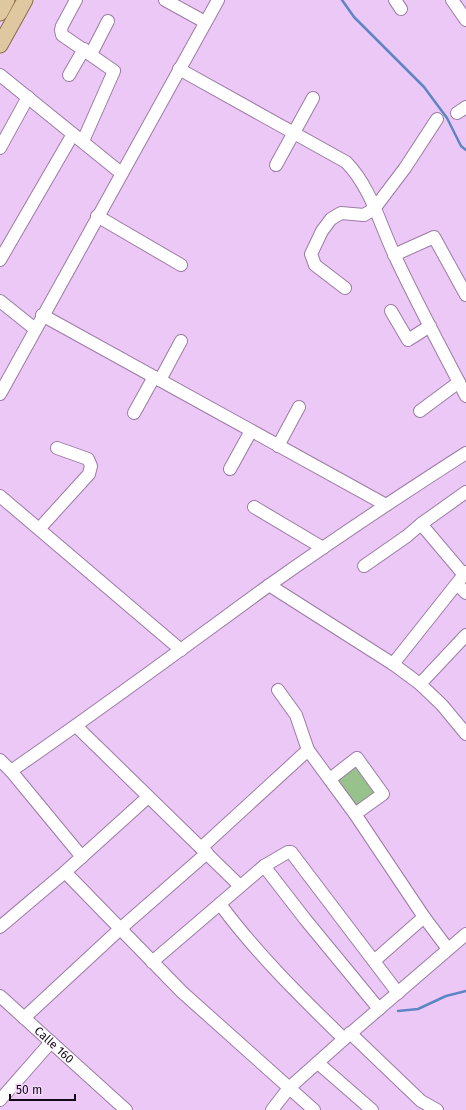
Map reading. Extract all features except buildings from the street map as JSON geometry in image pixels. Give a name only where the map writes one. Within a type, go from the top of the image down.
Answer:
[{"type":"main road","points":[[0,13],[7,0]]},
{"type":"main road","points":[[0,45],[25,0]]},
{"type":"street","points":[[76,0],[61,30],[62,35],[113,68],[114,75],[83,141]]},
{"type":"street","points":[[165,0],[205,22]]},
{"type":"street","points":[[0,394],[34,329],[218,0]]},
{"type":"street","points":[[452,0],[466,20]]},
{"type":"street","points":[[69,75],[108,21]]},
{"type":"street","points":[[179,69],[346,162],[362,182],[394,255],[466,396]]},
{"type":"street","points":[[0,75],[121,173]]},
{"type":"street","points":[[0,148],[28,97]]},
{"type":"street","points":[[276,165],[313,98]]},
{"type":"street","points":[[345,288],[315,265],[311,254],[322,230],[331,219],[341,214],[364,215],[374,209],[405,168],[437,119]]},
{"type":"street","points":[[0,260],[73,134]]},
{"type":"street","points":[[97,216],[181,265]]},
{"type":"street","points":[[394,255],[434,237],[466,295]]},
{"type":"street","points":[[0,301],[34,329]]},
{"type":"street","points":[[391,311],[408,340],[430,326]]},
{"type":"street","points":[[42,315],[386,505]]},
{"type":"street","points":[[134,413],[181,341]]},
{"type":"street","points":[[420,411],[458,382]]},
{"type":"street","points":[[278,446],[299,407]]},
{"type":"street","points":[[230,469],[251,431]]},
{"type":"street","points":[[39,529],[89,474],[91,466],[88,459],[57,448]]},
{"type":"street","points":[[11,771],[323,548],[466,453]]},
{"type":"street","points":[[364,566],[466,492]]},
{"type":"street","points":[[0,496],[181,650]]},
{"type":"street","points":[[254,507],[323,548]]},
{"type":"street","points":[[421,524],[462,577],[466,593]]},
{"type":"street","points":[[393,664],[462,577]]},
{"type":"street","points":[[269,586],[393,664],[420,684],[442,705],[466,734]]},
{"type":"street","points":[[420,684],[466,635]]},
{"type":"street","points":[[278,690],[296,715],[308,750],[355,814],[424,917],[448,949]]},
{"type":"street","points":[[76,726],[240,886]]},
{"type":"street","points":[[24,1018],[204,850],[308,750]]},
{"type":"street","points":[[330,779],[357,758],[383,794],[355,814]]},
{"type":"street","points":[[0,760],[11,771],[82,857]]},
{"type":"street","points":[[0,927],[66,872],[148,797]]},
{"type":"street","points":[[152,962],[264,866],[288,852],[294,854],[398,993]]},
{"type":"street","points":[[264,866],[305,919],[379,1009]]},
{"type":"street","points":[[66,872],[182,992],[314,1110]]},
{"type":"street","points":[[220,904],[240,930],[295,992],[421,1101],[437,1110]]},
{"type":"street","points":[[374,961],[424,917]]},
{"type":"street","points":[[272,1110],[289,1088],[466,934]]},
{"type":"street","name":"Calle 160","points":[[0,996],[126,1110]]},
{"type":"street","points":[[0,1100],[51,1042]]},
{"type":"street","points":[[318,1062],[372,1110]]},
{"type":"green space","points":[[356,764],[378,794],[355,809],[335,780]]},
{"type":"waterway","points":[[342,0],[354,17],[424,87],[447,118],[461,146],[466,150]]},
{"type":"waterway","points":[[398,1011],[418,1009],[446,996],[466,991]]}]
